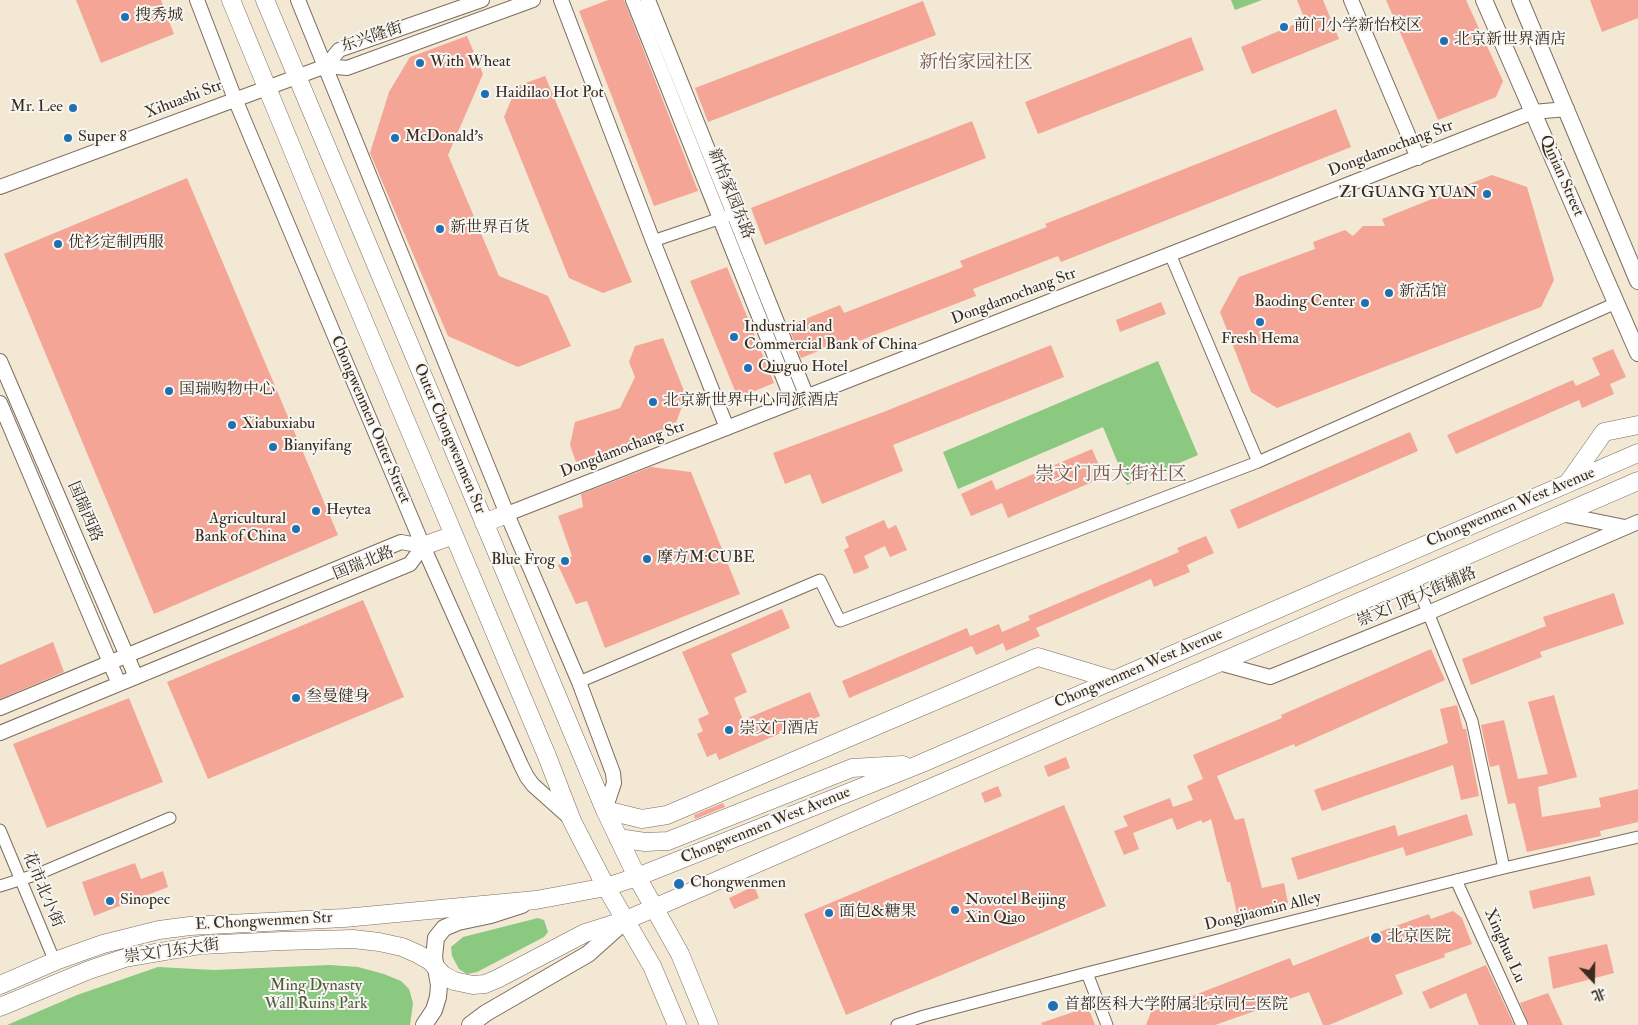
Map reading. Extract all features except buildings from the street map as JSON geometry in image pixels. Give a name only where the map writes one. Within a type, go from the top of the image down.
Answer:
[{"type":"main road","points":[[231,0],[267,88]]},
{"type":"main road","name":"Outer Chongwenmen Str","points":[[265,0],[605,810],[637,877],[680,954],[710,1025]]},
{"type":"main road","name":"Qinian Street","points":[[1484,0],[1638,353]]},
{"type":"main road","name":"Qinian Street","points":[[1520,0],[1638,281]]},
{"type":"main road","name":"Outer Chongwenmen Str","points":[[267,88],[572,821],[606,887],[652,966],[676,1025]]},
{"type":"main road","points":[[1568,483],[1604,432],[1638,425]]},
{"type":"main road","name":"Chongwenmen West Avenue","points":[[606,887],[637,877],[920,764],[1638,453]]},
{"type":"main road","name":"Chongwenmen West Avenue","points":[[626,920],[1638,481]]},
{"type":"main road","points":[[484,523],[508,514]]},
{"type":"main road","points":[[423,546],[454,535]]},
{"type":"main road","points":[[605,810],[642,820],[667,815],[1038,657],[1114,680]]},
{"type":"main road","points":[[618,838],[645,842],[668,841],[852,768],[920,764]]},
{"type":"main road","points":[[424,1025],[434,1010],[438,997],[439,985],[434,957],[436,938],[444,928],[458,922],[491,916],[536,900],[606,887]]},
{"type":"main road","name":"E. Chongwenmen Str","points":[[0,985],[102,944],[159,930],[218,924],[344,918],[536,900]]},
{"type":"main road","points":[[470,1025],[487,1019],[588,954],[626,920]]},
{"type":"main road","name":"崇文门东大街","points":[[0,1007],[89,970],[125,958],[200,945],[323,939],[362,940],[402,947],[430,961],[443,975],[454,981],[473,985],[485,984],[497,980],[577,936],[626,920]]},
{"type":"street","name":"Chongwenmen Outer Street","points":[[197,0],[235,99],[423,546],[527,778],[572,821]]},
{"type":"street","points":[[298,0],[508,514],[579,682],[613,773],[614,783],[605,810]]},
{"type":"street","name":"东兴隆街","points":[[326,66],[339,50],[482,0]]},
{"type":"street","name":"东兴隆街","points":[[326,66],[347,68],[533,0]]},
{"type":"street","points":[[561,0],[652,241],[727,428]]},
{"type":"street","name":"新怡家园东路","points":[[633,0],[807,397]]},
{"type":"street","name":"新怡家园东路","points":[[648,0],[793,402]]},
{"type":"street","points":[[1352,0],[1418,158]]},
{"type":"street","name":"Xihuashi Str","points":[[0,187],[326,66]]},
{"type":"street","name":"Dongdamochang Str","points":[[508,514],[1533,112],[1567,110]]},
{"type":"street","points":[[652,241],[727,216]]},
{"type":"street","points":[[1170,254],[1258,462]]},
{"type":"street","points":[[579,682],[820,580],[840,621],[1258,462],[1616,302]]},
{"type":"street","name":"国瑞西路","points":[[0,361],[136,677]]},
{"type":"street","points":[[0,403],[119,684]]},
{"type":"street","points":[[1561,514],[1632,524]]},
{"type":"street","name":"崇文门西大街辅路","points":[[1219,663],[1270,677],[1428,613],[1632,524]]},
{"type":"street","name":"国瑞北路","points":[[0,708],[400,542],[423,546],[410,564],[0,733]]},
{"type":"street","points":[[1414,578],[1472,721],[1504,868]]},
{"type":"street","points":[[0,886],[38,874],[170,818]]},
{"type":"street","name":"花市北小街","points":[[0,830],[55,962]]},
{"type":"street","name":"Dongjiaomin Alley","points":[[897,1025],[1087,972],[1504,868],[1638,837]]},
{"type":"street","name":"Xinghua Lu","points":[[1456,880],[1522,1025]]},
{"type":"street","points":[[1087,972],[1107,1025]]},
{"type":"green space","points":[[1231,0],[1262,0],[1235,10]]},
{"type":"green space","points":[[1158,361],[1198,455],[1127,485],[1103,427],[958,489],[943,452]]},
{"type":"green space","points":[[538,918],[544,920],[548,932],[544,937],[477,972],[467,974],[459,969],[452,956],[451,947],[463,937]]},
{"type":"green space","name":"Ming Dynasty Wall Ruins Park","points":[[330,965],[358,967],[401,981],[409,989],[413,1003],[410,1025],[7,1025],[77,995],[158,967],[214,970]]},
{"type":"place","name":"搜秀城","points":[[125,17]]},
{"type":"place","name":"前门小学新怡校区","points":[[1284,27]]},
{"type":"place","name":"北京新世界酒店","points":[[1444,41]]},
{"type":"place","name":"With Wheat","points":[[420,63]]},
{"type":"place","name":"Haidilao Hot Pot","points":[[485,94]]},
{"type":"place","name":"Mr. Lee","points":[[73,108]]},
{"type":"place","name":"Super 8","points":[[68,138]]},
{"type":"place","name":"McDonald's","points":[[395,138]]},
{"type":"place","name":"ZI GUANG YUAN","points":[[1487,194]]},
{"type":"place","name":"新世界百货","points":[[440,229]]},
{"type":"place","name":"优衫定制西服","points":[[58,244]]},
{"type":"place","name":"新活馆","points":[[1389,293]]},
{"type":"place","name":"Baoding Center","points":[[1365,303]]},
{"type":"place","name":"Fresh Hema","points":[[1260,322]]},
{"type":"place","name":"Industrial and Commercial Bank of China","points":[[734,337]]},
{"type":"place","name":"Qiuguo Hotel","points":[[748,368]]},
{"type":"place","name":"国瑞购物中心","points":[[169,391]]},
{"type":"place","name":"北京新世界中心同派酒店","points":[[653,402]]},
{"type":"place","name":"Xiabuxiabu","points":[[232,425]]},
{"type":"place","name":"Bianyifang","points":[[273,447]]},
{"type":"place","name":"Heytea","points":[[316,511]]},
{"type":"place","name":"Agricultural Bank of China","points":[[296,529]]},
{"type":"place","name":"摩方M·CUBE","points":[[647,559]]},
{"type":"place","name":"Blue Frog","points":[[565,561]]},
{"type":"place","name":"叁曼健身","points":[[296,698]]},
{"type":"place","name":"崇文门酒店","points":[[729,730]]},
{"type":"place","name":"Chongwenmen","points":[[679,884]]},
{"type":"place","name":"Sinopec","points":[[110,901]]},
{"type":"place","name":"Novotel Beijing Xin Qiao","points":[[955,910]]},
{"type":"place","name":"面包&糖果","points":[[829,913]]},
{"type":"place","name":"北京医院","points":[[1376,938]]},
{"type":"place","name":"首都医科大学附属北京同仁医院","points":[[1053,1006]]},
{"type":"district","name":"新怡家园社区","points":[[976,64]]},
{"type":"district","name":"崇文门西大街社区","points":[[1111,476]]}]
